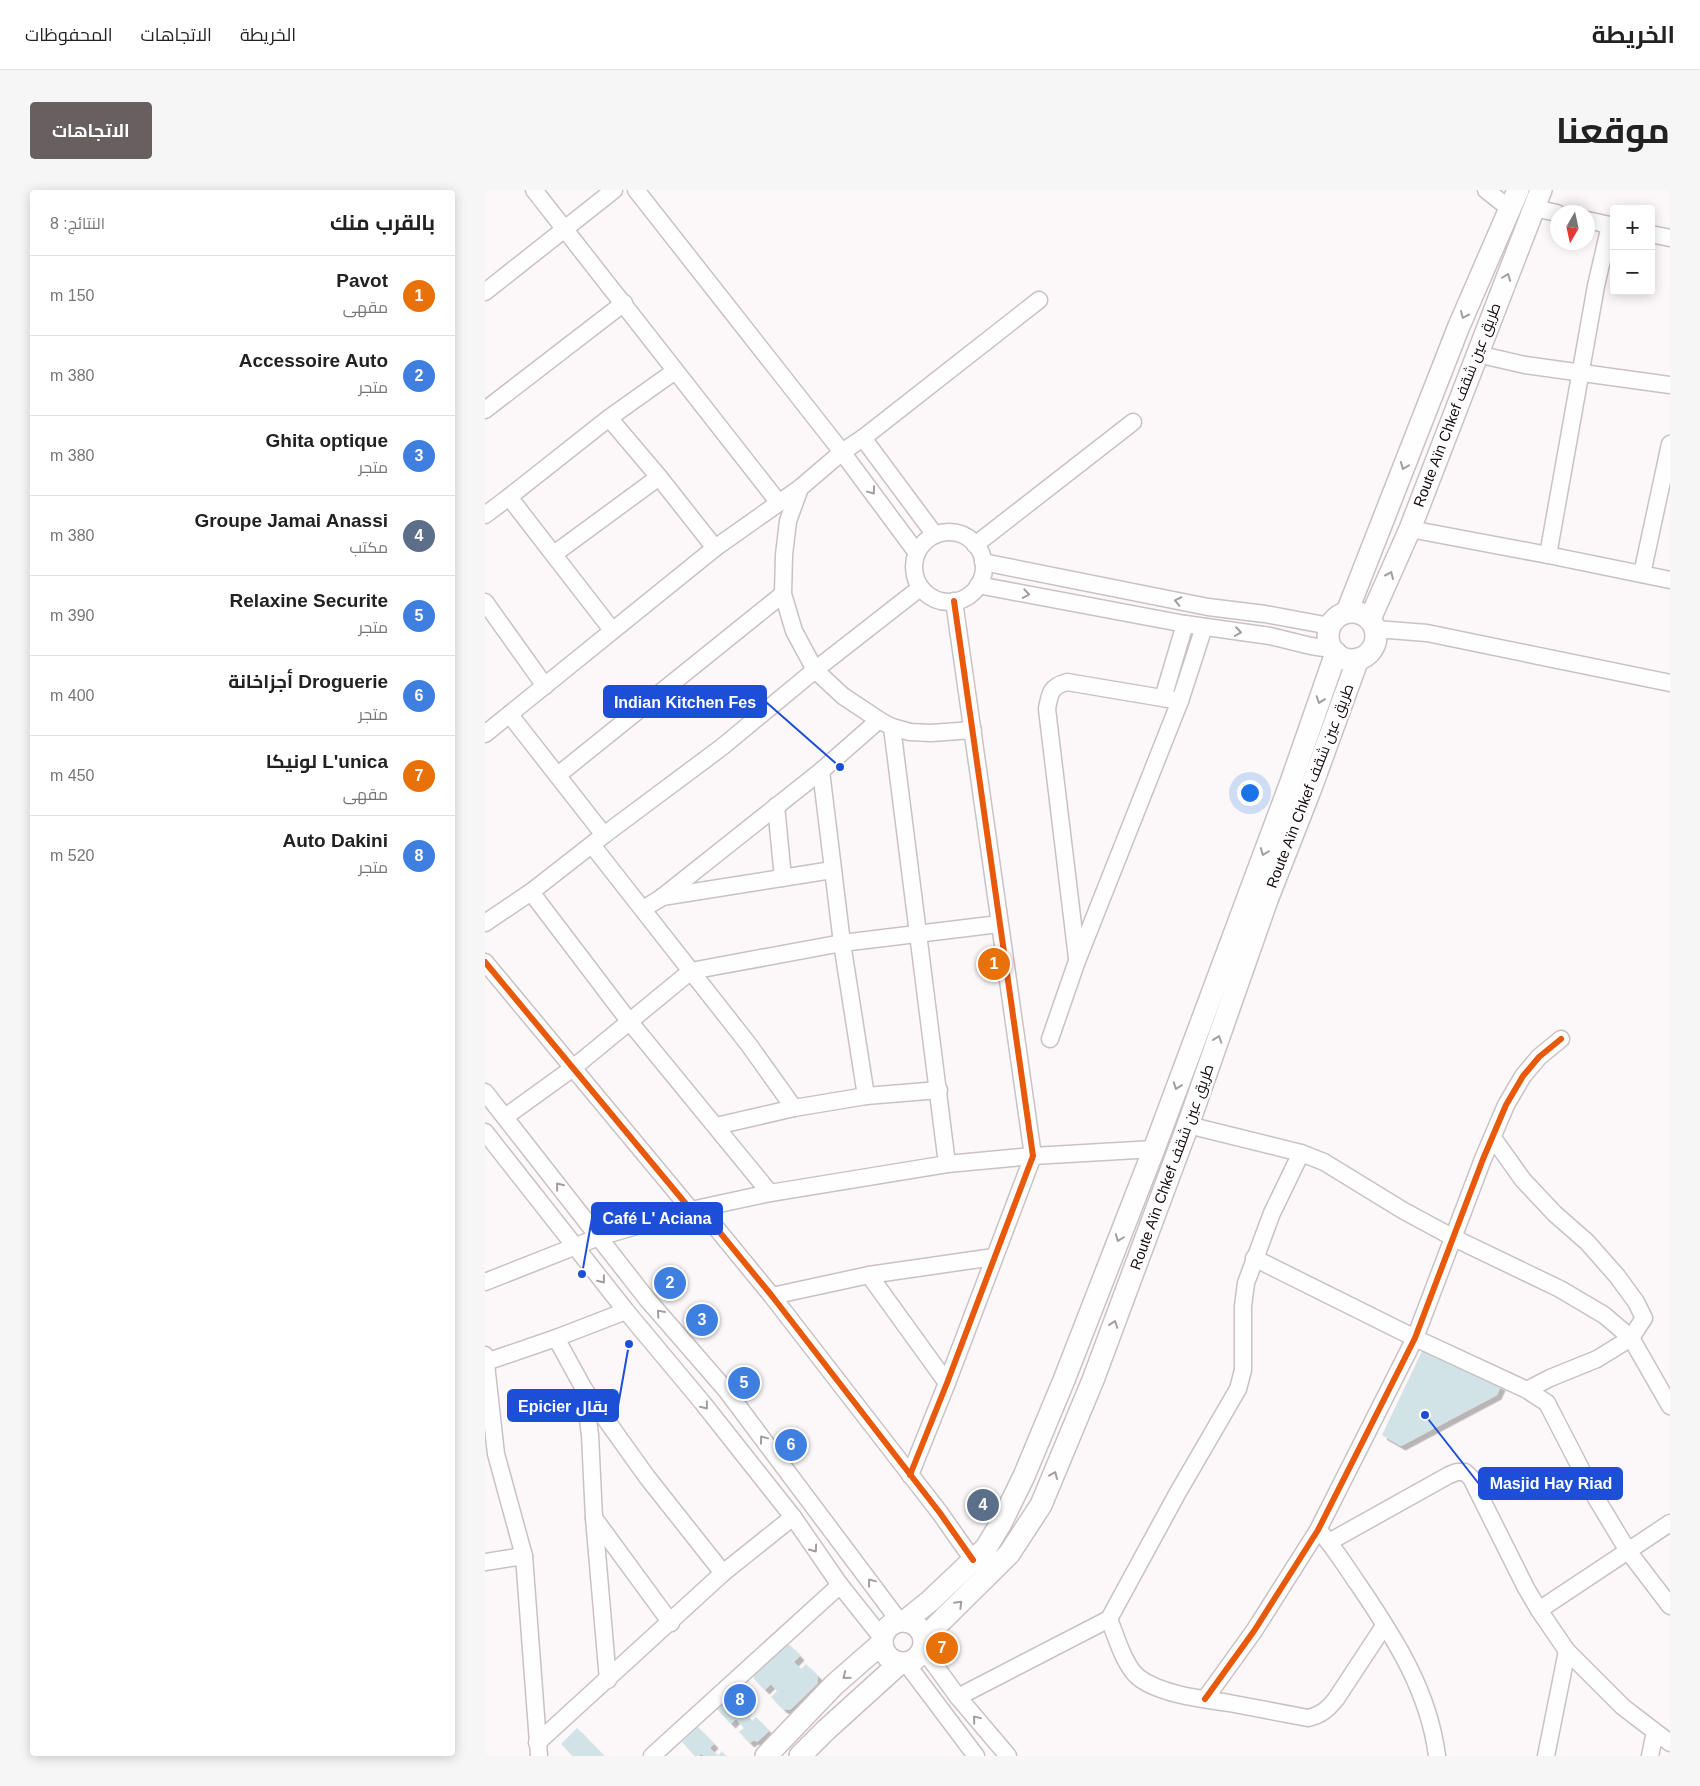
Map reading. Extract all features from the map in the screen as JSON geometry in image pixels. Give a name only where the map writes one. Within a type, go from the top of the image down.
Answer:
[{"type":"main road","name":"Route Aïn Chkef طريق عين شقف","points":[[1373,624],[1538,199]]},
{"type":"main road","name":"Route Aïn Chkef طريق عين شقف","points":[[1347,612],[1459,326],[1514,200]]},
{"type":"main road","points":[[1347,612],[1360,612],[1373,624],[1376,639],[1373,649],[1368,655],[1358,659],[1346,659],[1333,651],[1328,639],[1330,626],[1338,616],[1347,612]]},
{"type":"main road","name":"Route Aïn Chkef طريق عين شقف","points":[[903,1621],[930,1601],[986,1548],[1011,1504],[1024,1476],[1064,1380],[1154,1149],[1291,782],[1333,651]]},
{"type":"main road","name":"Route Aïn Chkef طريق عين شقف","points":[[923,1644],[1009,1554],[1041,1505],[1093,1380],[1188,1125],[1267,900],[1311,788],[1358,659]]},
{"type":"main road","points":[[800,1756],[826,1730],[903,1663],[917,1659],[923,1644],[917,1626],[903,1621],[891,1626],[884,1633],[883,1641],[886,1654],[894,1661],[903,1663]]},
{"type":"main road","points":[[766,1756],[834,1685],[883,1641]]},
{"type":"street","points":[[534,190],[779,503]]},
{"type":"street","points":[[485,292],[614,190]]},
{"type":"street","points":[[636,190],[843,452],[917,553]]},
{"type":"street","points":[[1486,190],[1514,200]]},
{"type":"street","points":[[1538,199],[1550,208]]},
{"type":"street","points":[[1595,222],[1610,225]]},
{"type":"street","points":[[1548,555],[1596,286],[1610,233]]},
{"type":"street","points":[[1655,235],[1670,238]]},
{"type":"street","points":[[485,733],[510,715],[715,548],[800,488],[843,452],[1039,300]]},
{"type":"street","points":[[485,410],[624,303]]},
{"type":"street","points":[[1477,354],[1525,365],[1581,374],[1670,385]]},
{"type":"street","points":[[485,514],[609,418],[675,371]]},
{"type":"street","points":[[609,418],[715,548]]},
{"type":"street","points":[[975,545],[1133,422]]},
{"type":"street","points":[[863,438],[935,535]]},
{"type":"street","points":[[1642,574],[1670,444]]},
{"type":"street","points":[[553,554],[659,477]]},
{"type":"street","points":[[800,488],[788,521],[784,555],[783,594],[794,631],[815,670],[843,696],[886,724],[910,732],[973,730]]},
{"type":"street","points":[[509,497],[612,630]]},
{"type":"street","points":[[1410,529],[1670,580]]},
{"type":"street","points":[[954,533],[963,536],[975,545],[981,554],[983,574],[978,585],[970,595],[955,602],[937,600],[926,594],[916,578],[914,568],[917,553],[927,541],[935,535],[954,533]]},
{"type":"street","points":[[983,562],[1208,607],[1265,614],[1330,626]]},
{"type":"street","points":[[978,585],[1185,624],[1270,636],[1333,651]]},
{"type":"street","points":[[485,923],[531,892],[722,746],[815,670],[921,588]]},
{"type":"street","points":[[558,775],[783,594]]},
{"type":"street","points":[[485,602],[545,686]]},
{"type":"street","points":[[910,1475],[1033,1156],[955,602]]},
{"type":"street","points":[[1163,698],[1185,624]]},
{"type":"street","points":[[1373,624],[1427,633],[1670,683]]},
{"type":"street","points":[[1050,1039],[1077,961],[1180,701],[1204,627]]},
{"type":"street","points":[[1077,961],[1047,709],[1051,691],[1057,685],[1067,682],[1180,701]]},
{"type":"street","points":[[510,715],[558,775],[643,909],[749,1045],[794,1108]]},
{"type":"street","points":[[643,909],[661,898],[821,771],[886,724]]},
{"type":"street","points":[[886,724],[919,935],[947,1164]]},
{"type":"street","points":[[821,771],[832,870],[866,1096]]},
{"type":"street","points":[[776,806],[783,878]]},
{"type":"street","points":[[661,898],[832,870]]},
{"type":"street","points":[[531,892],[629,1021],[769,1193]]},
{"type":"street","points":[[505,1117],[573,1068],[691,971],[843,943],[999,924]]},
{"type":"street","points":[[485,962],[691,1210],[705,1218],[717,1229],[772,1296],[940,1513],[973,1560]]},
{"type":"street","points":[[1205,1699],[1323,1536],[1415,1338],[1506,1105],[1523,1076],[1539,1057],[1561,1039]]},
{"type":"street","points":[[716,1126],[794,1108],[866,1096],[939,1090]]},
{"type":"street","points":[[485,1092],[647,1299],[726,1390],[903,1621]]},
{"type":"street","points":[[1188,1125],[1301,1153],[1324,1162],[1404,1211],[1454,1238],[1560,1289],[1604,1315],[1631,1338],[1670,1406]]},
{"type":"street","points":[[485,1132],[626,1311],[703,1402],[793,1518],[840,1585],[883,1641]]},
{"type":"street","points":[[1493,1138],[1523,1180],[1555,1214],[1587,1242],[1617,1276],[1636,1302],[1644,1318],[1631,1338],[1597,1359],[1550,1378],[1527,1390]]},
{"type":"street","points":[[485,1282],[599,1237],[691,1210],[769,1193],[947,1164],[1033,1156],[1154,1149]]},
{"type":"street","points":[[958,1697],[1109,1619],[1177,1494],[1238,1390],[1243,1370],[1243,1306],[1246,1283],[1272,1214],[1301,1153]]},
{"type":"street","points":[[772,1296],[869,1275],[993,1257]]},
{"type":"street","points":[[1254,1258],[1415,1338],[1527,1390],[1547,1403],[1554,1413],[1596,1498],[1628,1551],[1670,1606]]},
{"type":"street","points":[[869,1275],[947,1383]]},
{"type":"street","points":[[538,1750],[524,1556],[496,1454],[485,1358],[556,1338],[626,1311]]},
{"type":"street","points":[[556,1338],[584,1389],[647,1477],[723,1573]]},
{"type":"street","points":[[584,1389],[590,1435],[594,1518],[608,1680]]},
{"type":"street","points":[[1323,1536],[1449,1475],[1465,1472],[1471,1478],[1539,1610],[1567,1651],[1623,1707],[1670,1743]]},
{"type":"street","points":[[594,1518],[671,1623]]},
{"type":"street","points":[[538,1750],[608,1680],[723,1573],[793,1518]]},
{"type":"street","points":[[1539,1610],[1670,1523]]},
{"type":"street","points":[[1323,1536],[1395,1640],[1412,1673],[1426,1707],[1435,1736],[1437,1756]]},
{"type":"street","points":[[485,1562],[524,1556]]},
{"type":"street","points":[[652,1756],[840,1585]]},
{"type":"street","points":[[1109,1619],[1127,1662],[1137,1676],[1151,1685],[1205,1699],[1307,1718],[1319,1716],[1327,1710],[1384,1626]]},
{"type":"street","points":[[923,1644],[958,1697],[1008,1756]]},
{"type":"street","points":[[1546,1756],[1567,1651]]},
{"type":"street","points":[[903,1663],[976,1756]]},
{"type":"street","points":[[1650,1756],[1655,1732]]},
{"type":"building","points":[[1423,1349],[1501,1386],[1497,1395],[1401,1446],[1382,1435]]},
{"type":"building","points":[[781,1645],[790,1645],[800,1656],[794,1662],[801,1669],[806,1664],[818,1676],[817,1684],[790,1710],[783,1709],[771,1697],[777,1691],[771,1684],[765,1690],[754,1679],[754,1672]]},
{"type":"building","points":[[732,1692],[748,1709],[744,1713],[752,1721],[756,1717],[769,1731],[757,1742],[754,1740],[750,1743],[739,1732],[744,1728],[736,1719],[731,1724],[716,1708]]},
{"type":"building","points":[[698,1727],[714,1744],[710,1748],[718,1756],[704,1756],[701,1754],[695,1756],[682,1742]]},
{"type":"building","points":[[577,1728],[604,1756],[573,1756],[561,1744]]},
{"type":"building","points":[[722,1751],[726,1756],[718,1756]]},
{"type":"cycle path","points":[[910,1475],[1033,1156],[954,601]]},
{"type":"cycle path","points":[[485,962],[691,1210],[705,1218],[717,1229],[772,1296],[940,1513],[973,1560]]},
{"type":"cycle path","points":[[1205,1699],[1254,1631],[1318,1530],[1415,1338],[1483,1159],[1506,1105],[1523,1076],[1539,1057],[1561,1039]]},
{"type":"place","name":"Indian Kitchen Fes","points":[[840,767]]},
{"type":"place","name":"Pavot","points":[[994,964]]},
{"type":"place","name":"Café L' Aciana","points":[[582,1274]]},
{"type":"place","name":"Accessoire Auto","points":[[670,1283]]},
{"type":"place","name":"Ghita optique","points":[[702,1320]]},
{"type":"place","name":"Epicier بقال","points":[[629,1344]]},
{"type":"place","name":"Relaxine Securite","points":[[744,1383]]},
{"type":"place","name":"Masjid Hay Riad","points":[[1425,1415]]},
{"type":"place","name":"Droguerie أجزاخانة","points":[[791,1445]]},
{"type":"place","name":"Groupe Jamai Anassi","points":[[983,1505]]},
{"type":"place","name":"L'unica لونيكا","points":[[942,1648]]},
{"type":"place","name":"Auto Dakini","points":[[740,1700]]}]
